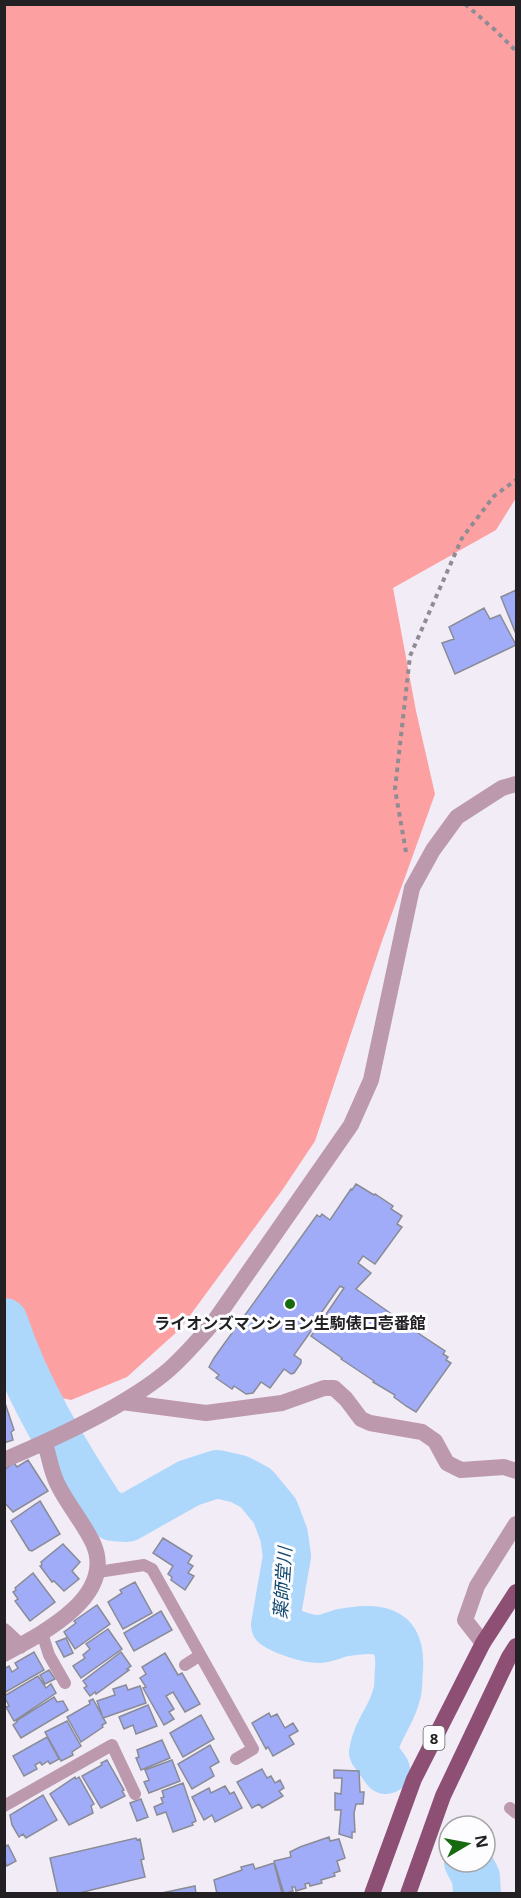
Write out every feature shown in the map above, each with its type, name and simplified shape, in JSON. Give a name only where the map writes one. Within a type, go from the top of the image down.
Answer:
[{"type":"main road","name":"8","points":[[372,1893],[414,1779],[483,1643],[516,1592]]},
{"type":"main road","name":"8","points":[[408,1893],[443,1796],[516,1646]]},
{"type":"street","points":[[4,1460],[45,1443],[122,1402],[165,1373],[213,1323],[351,1125],[371,1080],[412,888],[433,850],[457,817],[502,788],[516,784]]},
{"type":"street","points":[[122,1402],[206,1413],[282,1403],[324,1388],[334,1388],[361,1419],[370,1423],[422,1432],[435,1441],[447,1463],[461,1470],[504,1467],[516,1471]]},
{"type":"street","points":[[4,1654],[52,1628],[85,1598],[98,1572],[94,1544],[57,1482],[45,1443]]},
{"type":"street","points":[[483,1643],[465,1620],[477,1586],[516,1524]]},
{"type":"street","points":[[4,1631],[20,1646]]},
{"type":"lane","points":[[98,1572],[144,1565],[152,1569],[253,1749],[236,1759]]},
{"type":"lane","points":[[42,1633],[50,1655],[65,1683]]},
{"type":"lane","points":[[185,1665],[200,1656]]},
{"type":"lane","points":[[4,1806],[112,1745],[135,1794]]},
{"type":"path","points":[[465,4],[516,51]]},
{"type":"path","points":[[412,888],[395,789],[410,656],[462,538],[494,496],[516,480]]},
{"type":"shaded area","points":[[5,4],[516,5],[516,498],[496,530],[393,588],[416,711],[435,794],[382,941],[315,1141],[283,1189],[180,1329],[127,1377],[71,1400],[17,1388],[5,1372]]},
{"type":"building","points":[[516,590],[516,634],[501,597]]},
{"type":"building","points":[[484,608],[490,619],[500,615],[516,645],[455,674],[442,643],[454,639],[449,627]]},
{"type":"building","name":"ライオンズマンション生駒俵口壱番館","points":[[356,1184],[393,1206],[391,1209],[402,1216],[397,1224],[402,1227],[375,1264],[363,1256],[358,1263],[371,1273],[356,1289],[403,1322],[407,1320],[417,1327],[415,1331],[445,1351],[443,1354],[448,1357],[446,1360],[451,1363],[416,1412],[406,1406],[394,1397],[395,1395],[373,1382],[311,1336],[344,1288],[340,1286],[294,1355],[301,1360],[301,1363],[294,1373],[291,1374],[284,1369],[270,1388],[261,1382],[253,1393],[246,1394],[234,1386],[232,1389],[216,1378],[219,1375],[209,1367],[214,1358],[317,1215],[320,1217],[322,1214],[330,1220]]},
{"type":"building","points":[[5,1403],[14,1430],[11,1432],[13,1440],[4,1443]]},
{"type":"building","points":[[28,1460],[48,1491],[13,1512],[4,1502],[4,1470],[14,1463],[17,1467]]},
{"type":"building","points":[[40,1501],[60,1534],[32,1551],[29,1550],[11,1521]]},
{"type":"building","points":[[163,1538],[192,1556],[188,1563],[193,1566],[188,1573],[194,1576],[185,1590],[171,1580],[172,1577],[168,1574],[173,1566],[153,1553]]},
{"type":"building","points":[[63,1544],[80,1562],[72,1571],[79,1579],[64,1591],[54,1581],[52,1582],[40,1566],[41,1562]]},
{"type":"building","points":[[33,1573],[55,1602],[30,1621],[15,1601],[18,1599],[13,1592]]},
{"type":"building","points":[[135,1582],[152,1613],[123,1629],[108,1602],[122,1593],[120,1590]]},
{"type":"building","points":[[97,1605],[110,1624],[75,1649],[64,1632],[76,1623],[74,1621]]},
{"type":"building","points":[[161,1611],[172,1630],[134,1651],[124,1633]]},
{"type":"building","points":[[108,1629],[122,1649],[81,1678],[73,1666],[85,1658],[83,1655],[90,1649],[86,1644]]},
{"type":"building","points":[[66,1638],[73,1653],[64,1657],[56,1642]]},
{"type":"building","points":[[34,1652],[44,1670],[4,1693],[4,1669],[9,1666],[12,1672],[18,1668],[15,1663]]},
{"type":"building","points":[[121,1652],[131,1666],[127,1669],[129,1670],[90,1696],[84,1688],[87,1686],[83,1681]]},
{"type":"building","points":[[165,1653],[178,1675],[182,1673],[200,1704],[185,1712],[173,1692],[166,1696],[174,1709],[169,1712],[174,1719],[164,1725],[143,1688],[146,1687],[140,1678],[146,1674],[142,1667]]},
{"type":"building","points":[[49,1670],[55,1679],[45,1684],[40,1675]]},
{"type":"building","points":[[38,1676],[46,1688],[51,1684],[56,1693],[14,1721],[6,1707],[9,1706],[4,1696]]},
{"type":"building","points":[[126,1685],[128,1690],[140,1686],[146,1703],[103,1718],[97,1701],[115,1695],[113,1689]]},
{"type":"building","points":[[54,1697],[57,1702],[63,1701],[68,1710],[21,1738],[13,1725],[16,1721]]},
{"type":"building","points":[[93,1699],[106,1723],[81,1742],[67,1717],[90,1704],[89,1701]]},
{"type":"building","points":[[148,1705],[157,1726],[136,1734],[133,1725],[124,1729],[119,1717]]},
{"type":"building","points":[[269,1713],[271,1717],[277,1714],[285,1728],[293,1723],[298,1731],[289,1736],[294,1744],[273,1756],[268,1747],[266,1749],[252,1723]]},
{"type":"building","points":[[201,1715],[214,1739],[183,1757],[170,1733]]},
{"type":"building","points":[[67,1721],[81,1746],[72,1752],[73,1755],[61,1761],[45,1732]]},
{"type":"building","points":[[47,1737],[59,1759],[50,1764],[48,1761],[42,1765],[40,1762],[35,1765],[37,1769],[24,1776],[13,1756]]},
{"type":"building","points":[[162,1740],[170,1758],[141,1770],[136,1758],[139,1757],[137,1750]]},
{"type":"building","points":[[210,1745],[219,1762],[210,1767],[214,1776],[192,1789],[178,1764]]},
{"type":"building","points":[[107,1760],[125,1796],[101,1808],[82,1776]]},
{"type":"building","points":[[172,1760],[180,1781],[149,1793],[144,1782],[149,1780],[145,1770]]},
{"type":"building","points":[[262,1769],[267,1778],[271,1776],[275,1783],[280,1780],[284,1788],[279,1791],[283,1796],[262,1808],[259,1804],[252,1808],[237,1782]]},
{"type":"building","points":[[334,1770],[359,1771],[360,1792],[364,1792],[363,1804],[356,1804],[355,1832],[352,1832],[352,1838],[339,1834],[341,1810],[335,1810],[335,1793],[341,1794],[342,1778],[334,1778]]},
{"type":"building","points":[[75,1777],[76,1779],[79,1777],[94,1804],[91,1806],[93,1813],[69,1825],[50,1794]]},
{"type":"building","points":[[183,1783],[196,1821],[192,1823],[193,1825],[173,1832],[166,1812],[157,1815],[154,1807],[163,1803],[162,1791]]},
{"type":"building","points":[[225,1786],[230,1794],[234,1792],[242,1808],[215,1822],[212,1815],[204,1820],[192,1797],[209,1788],[211,1793]]},
{"type":"building","points":[[43,1795],[57,1820],[26,1838],[23,1834],[19,1837],[12,1825],[10,1815]]},
{"type":"building","points":[[141,1799],[148,1817],[137,1821],[130,1803]]},
{"type":"building","points":[[329,1837],[330,1841],[339,1839],[345,1858],[337,1861],[340,1871],[334,1873],[335,1876],[321,1880],[322,1883],[310,1886],[309,1883],[305,1884],[306,1888],[296,1891],[295,1887],[292,1887],[293,1891],[284,1894],[274,1861],[291,1857],[290,1852]]},
{"type":"building","points":[[136,1838],[140,1839],[145,1877],[75,1894],[58,1894],[50,1858]]},
{"type":"building","points":[[8,1845],[16,1861],[7,1866],[4,1860],[4,1847]]},
{"type":"building","points":[[274,1863],[282,1893],[217,1894],[214,1880],[242,1870],[241,1867],[253,1864],[255,1869]]},
{"type":"building","points":[[195,1886],[196,1894],[157,1894]]},
{"type":"waterway","name":"薬師堂川","points":[[4,1322],[34,1395],[59,1441],[101,1508],[113,1517],[127,1518],[189,1483],[217,1474],[239,1479],[256,1488],[275,1511],[284,1535],[287,1556],[275,1625],[313,1639],[365,1630],[376,1630],[391,1637],[399,1656],[398,1690],[373,1752],[386,1770]]},
{"type":"waterway","name":"薬師堂川","points":[[474,1874],[477,1894]]},
{"type":"place","name":"ライオンズマンション生駒俵口壱番館","points":[[290,1304]]}]
